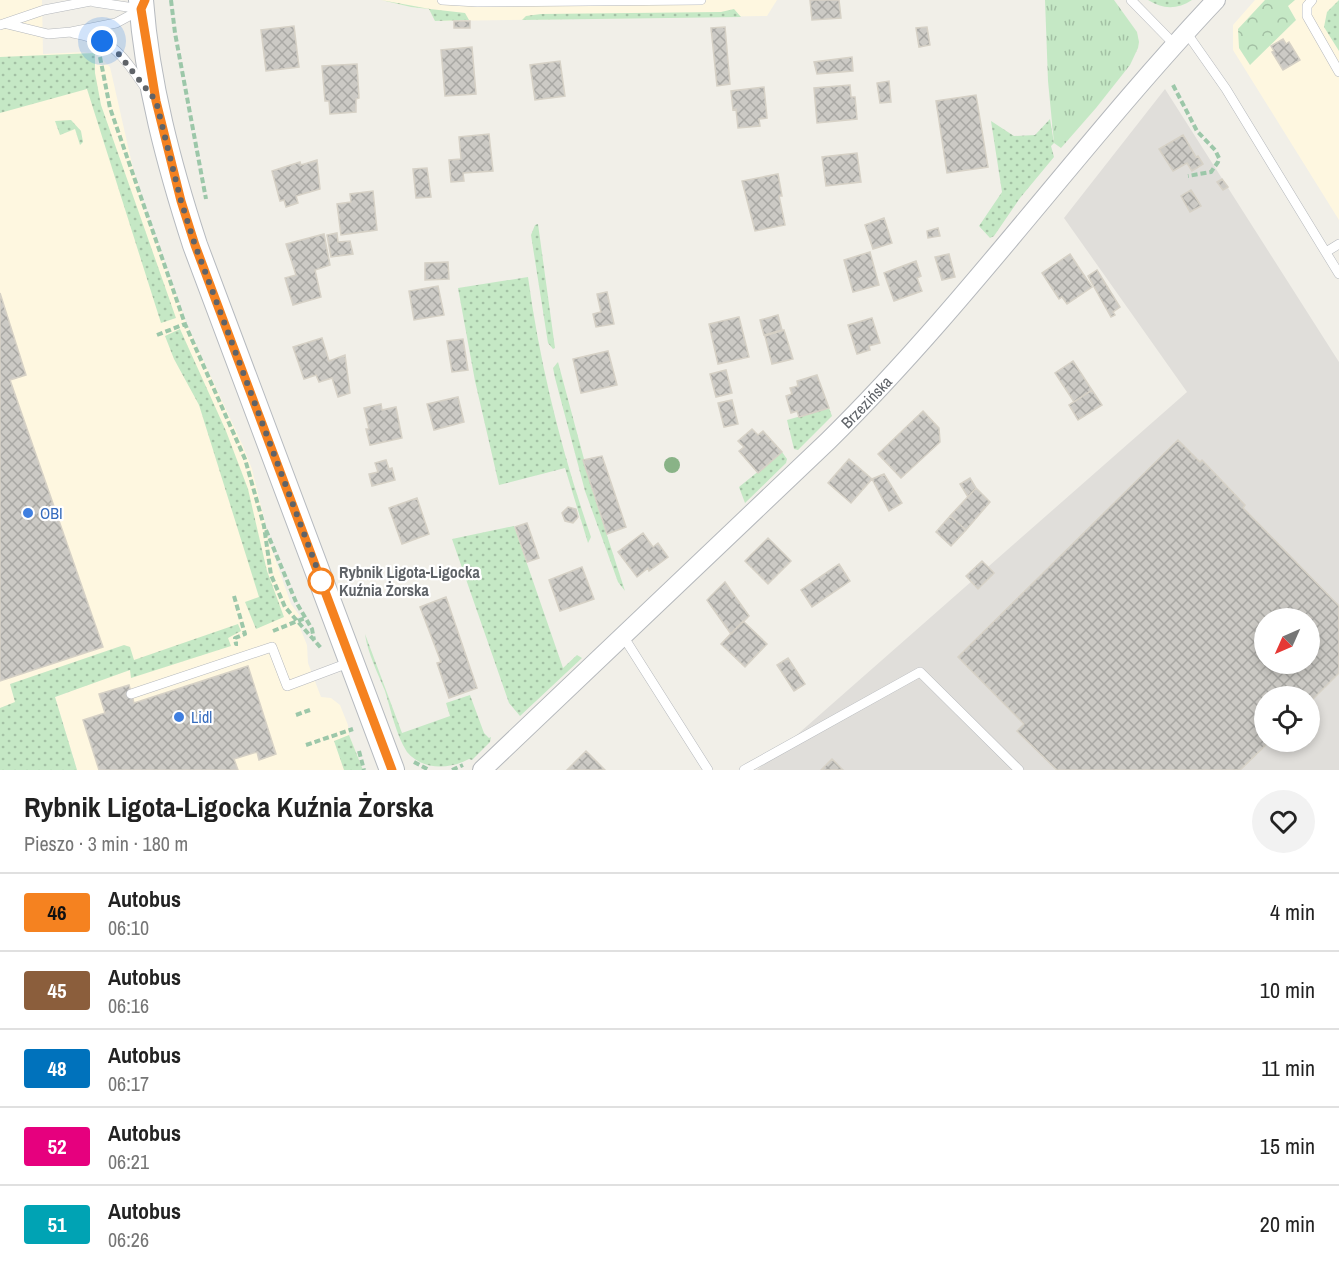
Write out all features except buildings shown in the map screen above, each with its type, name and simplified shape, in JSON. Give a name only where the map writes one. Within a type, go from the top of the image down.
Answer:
[{"type":"main road","points":[[142,3],[156,101],[181,201],[195,245],[351,662],[401,764]]},
{"type":"street","name":"Brzezińska","points":[[474,766],[623,636],[828,441],[882,386],[949,312],[1181,38],[1216,0]]},
{"type":"lane","points":[[442,0],[511,2],[701,0]]},
{"type":"lane","points":[[1131,0],[1181,38],[1226,89],[1339,273]]},
{"type":"lane","points":[[1312,0],[1307,6],[1307,16],[1339,72]]},
{"type":"lane","points":[[4,25],[44,10],[95,1],[142,3]]},
{"type":"lane","points":[[4,25],[48,34],[71,32],[116,23],[142,3]]},
{"type":"lane","points":[[71,32],[109,45],[156,101]]},
{"type":"lane","points":[[1326,252],[1339,244]]},
{"type":"lane","points":[[623,636],[708,770]]},
{"type":"lane","points":[[131,694],[272,647],[287,686],[351,662]]},
{"type":"lane","points":[[744,770],[920,672],[1019,770]]},
{"type":"path","points":[[171,0],[208,210]]},
{"type":"path","points":[[99,52],[110,108],[185,324],[245,459],[264,526],[296,602],[312,629],[314,640],[285,607],[271,575],[264,526]]},
{"type":"path","points":[[1173,85],[1197,131],[1215,150],[1218,158],[1211,172],[1188,176]]},
{"type":"path","points":[[157,335],[185,324]]},
{"type":"path","points":[[234,596],[246,634],[235,638],[236,644],[244,641]]},
{"type":"path","points":[[296,715],[310,710]]},
{"type":"path","points":[[306,745],[352,729]]},
{"type":"path","points":[[401,764],[429,770]]},
{"type":"path","points":[[452,770],[474,766]]},
{"type":"shaded area","points":[[0,0],[42,0],[43,54],[84,52],[99,56],[110,67],[145,210],[187,325],[252,469],[271,547],[291,604],[300,616],[296,618],[307,645],[308,663],[321,697],[331,698],[340,705],[363,770],[77,770],[55,697],[130,669],[10,684],[16,703],[0,708]]},
{"type":"shaded area","points":[[381,0],[777,0],[767,16],[436,21],[429,9]]},
{"type":"shaded area","points":[[1255,0],[1339,0],[1339,220],[1233,50],[1233,25]]},
{"type":"shaded area","points":[[1165,89],[1339,362],[1339,770],[757,770],[1187,392],[1064,218]]},
{"type":"green space","points":[[381,0],[465,13],[469,20],[435,21],[429,9]]},
{"type":"green space","points":[[1045,0],[1114,0],[1137,32],[1139,42],[1130,65],[1061,148],[1054,143],[1048,81]]},
{"type":"green space","points":[[1148,0],[1192,0],[1170,7]]},
{"type":"green space","points":[[1265,0],[1295,0],[1288,6],[1296,20],[1250,65],[1239,48],[1238,29]]},
{"type":"green space","points":[[1339,0],[1339,51],[1324,27],[1327,12]]},
{"type":"green space","points":[[734,9],[741,17],[522,20],[526,16],[541,14],[721,12]]},
{"type":"green space","points":[[95,53],[95,73],[101,105],[176,318],[161,323],[87,89],[0,113],[0,57]]},
{"type":"green space","points":[[1050,119],[1054,143],[1051,146],[1054,157],[1020,198],[994,236],[990,238],[979,226],[1002,192],[991,121],[1014,136],[1035,135]]},
{"type":"green space","points":[[71,120],[81,131],[83,142],[80,145],[75,129],[60,135],[55,121]]},
{"type":"green space","points":[[538,224],[555,348],[553,349],[548,343],[531,235],[535,225]]},
{"type":"green space","points":[[528,277],[546,376],[561,441],[591,537],[588,543],[565,468],[499,485],[475,381],[458,288]]},
{"type":"green space","points":[[180,329],[226,431],[248,489],[267,571],[284,617],[256,629],[245,602],[259,597],[199,405],[174,359],[165,336]]},
{"type":"green space","points":[[558,362],[592,489],[625,591],[618,582],[585,491],[555,378],[553,368]]},
{"type":"green space","points":[[829,408],[832,416],[798,450],[794,449],[787,420]]},
{"type":"green space","points":[[782,452],[787,459],[786,463],[745,503],[739,487]]},
{"type":"green space","points":[[514,526],[563,668],[577,655],[582,658],[520,716],[509,703],[452,539]]},
{"type":"green space","points":[[238,624],[241,631],[228,638],[231,646],[131,678],[130,670],[55,697],[77,770],[0,770],[0,708],[15,702],[10,684],[124,645],[130,647],[134,660]]},
{"type":"green space","points":[[365,634],[402,733],[450,716],[446,703],[470,695],[484,733],[489,738],[491,737],[490,742],[472,760],[453,765],[436,766],[420,762],[407,752],[370,655]]},
{"type":"green space","points":[[349,735],[363,770],[344,770],[334,741]]},
{"type":"bus line","name":"46","points":[[145,0],[141,9],[156,101],[166,146],[195,245],[392,770]]},
{"type":"place","name":"OBI","points":[[28,513]]},
{"type":"place","name":"Rybnik Ligota-Ligocka Kuźnia Żorska","points":[[321,581]]},
{"type":"place","name":"Lidl","points":[[179,717]]},
{"type":"route","points":[[102,41],[117,52],[156,101],[166,146],[195,245],[323,584],[321,581]]}]
